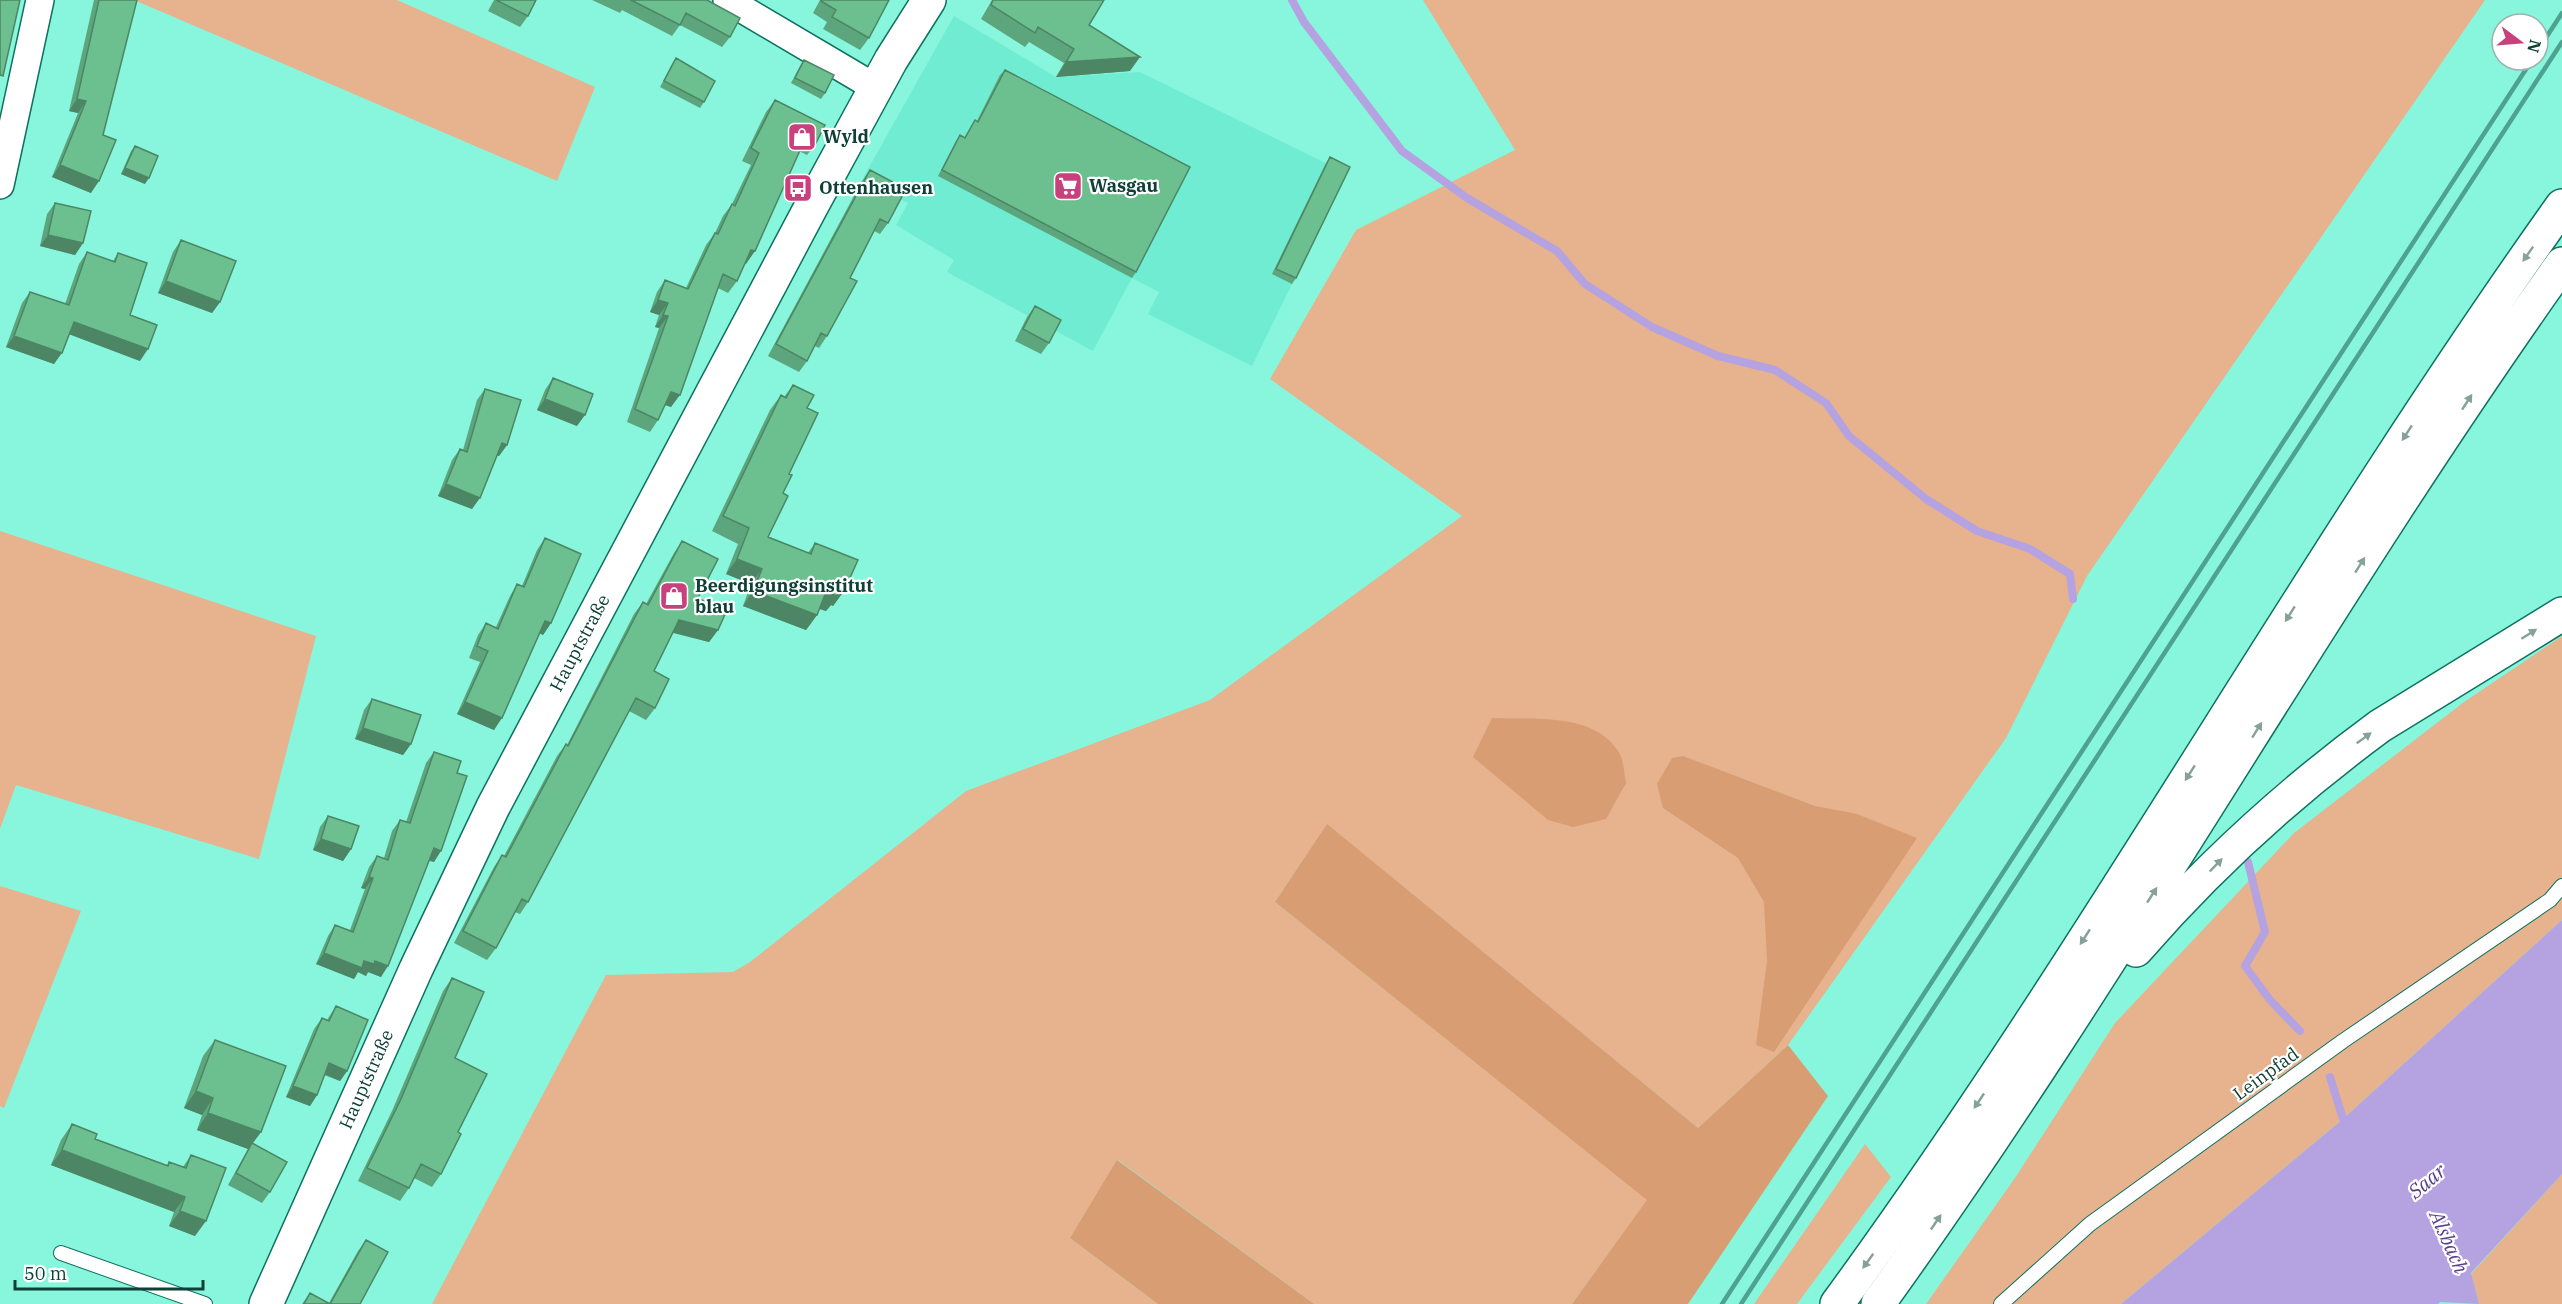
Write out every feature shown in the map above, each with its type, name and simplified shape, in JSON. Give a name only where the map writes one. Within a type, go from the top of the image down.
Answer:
[{"type":"main road","name":"Hauptstraße","points":[[266,1304],[416,969],[493,807],[876,88],[929,0]]},
{"type":"main road","points":[[1837,1304],[1904,1213],[2000,1071],[2342,531],[2482,318],[2562,206]]},
{"type":"main road","points":[[1878,1304],[2053,1051],[2364,558],[2512,334],[2562,264]]},
{"type":"main road","points":[[2053,1051],[2157,925],[2232,848],[2293,794],[2380,726],[2562,614]]},
{"type":"street","points":[[0,185],[40,0]]},
{"type":"street","points":[[727,0],[876,88]]},
{"type":"lane","name":"Leinpfad","points":[[2001,1304],[2090,1224],[2343,1041],[2550,900],[2562,886]]},
{"type":"lane","points":[[61,1253],[205,1304]]},
{"type":"shaded area","points":[[134,0],[397,0],[595,87],[557,181]]},
{"type":"shaded area","points":[[1423,0],[2485,0],[2087,576],[2006,738],[1788,1045],[1698,1128],[1327,825],[1275,902],[1648,1200],[1572,1304],[1314,1304],[1118,1160],[1070,1238],[1158,1304],[432,1304],[606,975],[733,972],[750,962],[966,791],[1210,700],[1462,516],[1270,379],[1356,230],[1515,150]]},
{"type":"shaded area","points":[[954,16],[1056,77],[1140,72],[1346,173],[1252,366],[1148,314],[1159,292],[1132,278],[1093,351],[947,272],[954,260],[896,225],[908,203],[863,178]]},
{"type":"shaded area","points":[[0,531],[316,636],[259,859],[16,785],[0,829]]},
{"type":"shaded area","points":[[2562,636],[2562,920],[2343,1119],[2121,1304],[1926,1304],[2015,1178],[2115,1023],[2294,833],[2464,702]]},
{"type":"shaded area","points":[[1492,718],[1561,721],[1578,724],[1607,738],[1620,754],[1626,783],[1606,819],[1573,827],[1548,820],[1473,757]]},
{"type":"shaded area","points":[[1683,756],[1815,806],[1857,814],[1917,838],[1774,1052],[1756,1045],[1767,961],[1764,902],[1738,858],[1663,808],[1657,784],[1672,758]]},
{"type":"shaded area","points":[[1327,824],[1698,1128],[1788,1045],[1828,1096],[1688,1304],[1572,1304],[1647,1200],[1275,902]]},
{"type":"shaded area","points":[[0,886],[81,911],[4,1108],[0,1106]]},
{"type":"shaded area","points":[[1865,1144],[1891,1177],[1797,1304],[1754,1304]]},
{"type":"shaded area","points":[[1117,1160],[1314,1304],[1158,1304],[1070,1238]]},
{"type":"shaded area","points":[[2562,1174],[2562,1304],[2479,1304],[2471,1274]]},
{"type":"water","points":[[2562,920],[2562,1174],[2471,1273],[2479,1304],[2440,1302],[2438,1304],[2121,1304],[2343,1119]]},
{"type":"building","points":[[0,0],[20,0],[3,76],[0,75]]},
{"type":"building","points":[[99,0],[137,0],[103,135],[116,140],[99,181],[60,165],[86,101],[77,99]]},
{"type":"building","points":[[496,0],[536,0],[528,16]]},
{"type":"building","points":[[631,0],[707,0],[740,18],[730,37],[686,13],[680,25]]},
{"type":"building","points":[[822,0],[889,0],[869,38],[832,17],[836,10]]},
{"type":"building","points":[[993,0],[1104,0],[1089,25],[1140,57],[1066,62],[1074,49],[1038,27],[1035,33],[991,5]]},
{"type":"building","points":[[676,58],[715,81],[704,102],[664,81]]},
{"type":"building","points":[[804,60],[834,75],[825,93],[795,78]]},
{"type":"building","name":"Wasgau","points":[[1005,70],[1190,167],[1136,272],[942,170],[960,135],[965,138],[975,120],[978,122]]},
{"type":"building","points":[[775,100],[825,125],[816,143],[806,137],[755,251],[751,250],[737,281],[723,274],[680,395],[671,392],[658,420],[635,409],[668,316],[663,315],[668,303],[658,300],[665,280],[688,289],[715,233],[718,234],[732,204],[735,206],[759,153],[751,148]]},
{"type":"building","points":[[135,146],[158,156],[149,178],[125,168]]},
{"type":"building","points":[[1330,157],[1350,167],[1296,278],[1276,269]]},
{"type":"building","points":[[870,170],[906,189],[888,223],[880,219],[850,278],[857,281],[827,336],[821,333],[807,361],[776,344]]},
{"type":"building","points":[[55,203],[91,211],[83,243],[48,235]]},
{"type":"building","points":[[181,240],[236,261],[220,302],[166,281]]},
{"type":"building","points":[[87,252],[115,262],[118,253],[147,263],[130,315],[157,325],[148,349],[74,322],[62,353],[14,336],[30,292],[69,305]]},
{"type":"building","points":[[1035,306],[1061,320],[1049,343],[1023,329]]},
{"type":"building","points":[[553,378],[593,394],[585,415],[545,399]]},
{"type":"building","points":[[793,385],[814,395],[807,408],[818,413],[789,474],[792,475],[783,493],[788,496],[768,537],[811,554],[815,543],[858,560],[844,591],[839,589],[837,596],[826,592],[817,615],[753,591],[762,569],[737,559],[749,528],[723,516],[781,395],[786,398]]},
{"type":"building","points":[[485,389],[521,400],[507,445],[502,443],[480,498],[446,484],[460,449],[467,452]]},
{"type":"building","points":[[545,538],[581,554],[551,623],[545,621],[502,718],[465,702],[488,651],[477,646],[486,623],[498,629],[517,584],[524,587]]},
{"type":"building","points":[[682,541],[718,559],[698,598],[726,612],[718,630],[679,620],[654,671],[669,679],[655,708],[636,698],[528,902],[522,899],[496,948],[463,931],[502,855],[506,857],[566,744],[568,746],[643,602],[648,605]]},
{"type":"building","points":[[372,699],[421,715],[411,744],[363,728]]},
{"type":"building","points":[[434,752],[461,761],[457,773],[467,776],[441,851],[434,848],[388,966],[375,961],[374,964],[364,961],[362,968],[324,953],[335,925],[353,932],[373,878],[369,877],[377,856],[388,860],[400,820],[410,823]]},
{"type":"building","points":[[328,816],[359,826],[351,849],[321,839]]},
{"type":"building","points":[[452,978],[484,992],[455,1058],[487,1074],[458,1132],[461,1134],[441,1174],[421,1164],[409,1188],[367,1168],[401,1099]]},
{"type":"building","points":[[336,1006],[368,1020],[347,1071],[329,1063],[317,1095],[293,1086],[322,1018],[329,1021]]},
{"type":"building","points":[[215,1040],[286,1066],[261,1132],[208,1113],[213,1098],[196,1091]]},
{"type":"building","points":[[72,1124],[97,1134],[95,1139],[168,1166],[169,1162],[186,1168],[191,1155],[226,1168],[206,1221],[180,1211],[185,1197],[62,1150]]},
{"type":"building","points":[[252,1143],[287,1162],[270,1192],[236,1173]]},
{"type":"building","points":[[366,1240],[388,1252],[360,1304],[330,1304]]},
{"type":"building","points":[[310,1293],[330,1304],[304,1304]]},
{"type":"waterway","points":[[1292,0],[1304,22],[1402,151],[1467,198],[1557,251],[1585,284],[1652,327],[1718,356],[1775,370],[1826,403],[1849,436],[1926,499],[1977,531],[2030,549],[2070,574],[2073,599]]},
{"type":"waterway","points":[[2248,862],[2265,932],[2245,966],[2270,1000],[2300,1031]]},
{"type":"waterway","points":[[2330,1077],[2343,1119],[2349,1125]]},
{"type":"railway","points":[[2550,32],[2562,13]]},
{"type":"railway","points":[[1741,1304],[2562,42]]},
{"type":"railway","points":[[1722,1304],[2524,72]]},
{"type":"place","name":"Wyld","points":[[802,137]]},
{"type":"place","name":"Wasgau","points":[[1068,186]]},
{"type":"place","name":"Ottenhausen","points":[[798,188]]},
{"type":"place","name":"Beerdigungsinstitut blau","points":[[674,596]]},
{"type":"water label","name":"Saar","points":[[2427,1181]]},
{"type":"water label","name":"Alsbach","points":[[2449,1242]]}]
